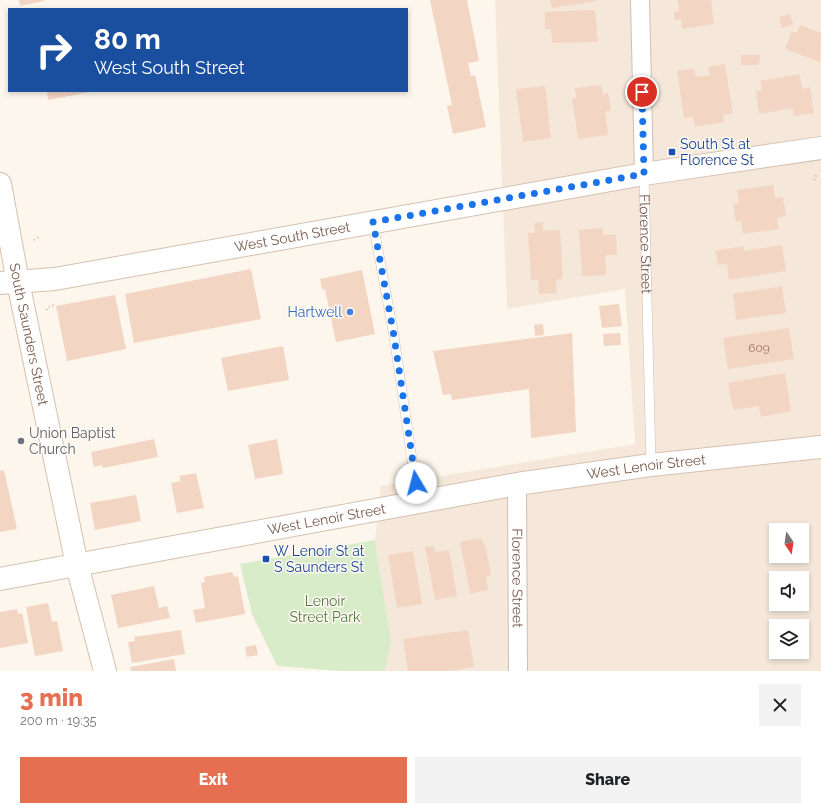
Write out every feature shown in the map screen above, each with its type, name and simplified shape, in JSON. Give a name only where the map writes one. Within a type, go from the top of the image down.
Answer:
[{"type":"street","name":"Florence Street","points":[[640,0],[644,174]]},
{"type":"street","name":"West South Street","points":[[9,283],[55,280],[644,174],[821,148]]},
{"type":"street","name":"South Saunders Street","points":[[0,184],[9,283],[77,565],[105,671]]},
{"type":"street","name":"West Lenoir Street","points":[[0,579],[517,484],[651,464],[821,447]]},
{"type":"street","name":"Florence Street","points":[[517,484],[518,671]]},
{"type":"lane","name":"Florence Street","points":[[644,174],[651,464]]},
{"type":"lane","points":[[373,222],[394,336],[415,480],[420,502]]},
{"type":"path","points":[[814,180],[816,175]]},
{"type":"path","points":[[34,240],[39,237]]},
{"type":"path","points":[[47,308],[54,305]]},
{"type":"shaded area","points":[[495,0],[821,0],[821,671],[385,671],[391,641],[375,540],[381,486],[635,444],[625,289],[507,309]]},
{"type":"green space","name":"Lenoir Street Park","points":[[375,540],[391,641],[385,671],[340,671],[277,666],[252,614],[240,564]]},
{"type":"building","points":[[19,0],[44,0],[44,1],[20,6]]},
{"type":"building","points":[[430,0],[467,0],[479,61],[468,63],[471,76],[475,75],[486,127],[453,134],[447,106],[452,105]]},
{"type":"building","points":[[550,0],[597,0],[597,1],[552,8]]},
{"type":"building","points":[[678,0],[711,0],[714,24],[682,29],[681,19],[675,20],[674,12],[679,11]]},
{"type":"building","points":[[595,10],[598,42],[552,43],[551,29],[545,29],[545,12]]},
{"type":"building","points":[[790,14],[793,25],[781,28],[779,17]]},
{"type":"building","points":[[800,25],[821,33],[820,62],[785,49],[792,31],[797,33]]},
{"type":"building","points":[[741,55],[760,55],[759,65],[741,65]]},
{"type":"building","points":[[725,64],[733,114],[723,115],[724,122],[695,127],[693,117],[684,118],[677,71],[694,69],[696,77],[710,75],[708,67]]},
{"type":"building","points":[[800,74],[802,89],[810,87],[814,113],[794,116],[793,108],[759,114],[756,91],[762,90],[760,81]]},
{"type":"building","points":[[601,85],[603,94],[608,93],[611,111],[605,111],[608,135],[578,139],[572,98],[576,98],[575,88]]},
{"type":"building","points":[[545,86],[551,138],[523,142],[516,89]]},
{"type":"building","points":[[47,92],[90,92],[48,100]]},
{"type":"building","points":[[773,185],[775,198],[783,197],[786,216],[777,218],[779,229],[743,234],[741,221],[736,222],[733,204],[739,203],[737,190]]},
{"type":"building","points":[[543,222],[543,231],[560,230],[563,279],[556,280],[557,293],[539,294],[538,280],[531,280],[528,233],[535,233],[534,223]]},
{"type":"building","points":[[603,228],[603,235],[616,235],[617,255],[605,255],[606,275],[582,276],[579,230]]},
{"type":"building","points":[[782,245],[786,271],[729,280],[727,264],[718,265],[715,251],[744,246],[744,251]]},
{"type":"building","points":[[251,269],[261,319],[134,343],[125,294]]},
{"type":"building","name":"Hartwell","points":[[362,270],[375,334],[336,342],[325,289],[322,290],[320,279]]},
{"type":"building","points":[[782,286],[786,313],[736,320],[733,294]]},
{"type":"building","points":[[115,295],[126,349],[67,361],[56,306]]},
{"type":"building","points":[[619,304],[622,326],[602,328],[599,306]]},
{"type":"building","points":[[543,324],[544,335],[535,336],[534,325]]},
{"type":"building","points":[[789,328],[794,359],[728,369],[723,338]]},
{"type":"building","points":[[572,333],[576,432],[531,438],[529,389],[452,400],[451,394],[443,395],[433,351]]},
{"type":"building","points":[[620,333],[621,345],[604,346],[603,334]]},
{"type":"building","points":[[283,346],[289,380],[228,391],[221,358]]},
{"type":"building","points":[[785,373],[791,411],[761,417],[759,406],[733,410],[728,383]]},
{"type":"building","points":[[154,439],[158,457],[103,468],[102,465],[94,467],[91,452]]},
{"type":"building","points":[[277,439],[283,474],[255,479],[248,445]]},
{"type":"building","points":[[4,470],[17,529],[0,532],[0,471]]},
{"type":"building","points":[[196,473],[204,508],[177,513],[171,483],[181,481],[179,476]]},
{"type":"building","points":[[136,495],[141,521],[95,530],[90,503]]},
{"type":"building","points":[[482,538],[483,545],[485,544],[491,575],[486,577],[488,590],[470,594],[460,542]]},
{"type":"building","points":[[434,546],[435,552],[449,550],[457,596],[435,600],[425,547]]},
{"type":"building","points":[[413,551],[422,604],[397,608],[388,555]]},
{"type":"building","points":[[232,572],[234,577],[238,576],[245,614],[196,623],[193,610],[205,608],[201,583],[205,582],[204,577]]},
{"type":"building","points":[[154,586],[159,608],[167,606],[170,618],[118,628],[111,595]]},
{"type":"building","points":[[48,603],[52,622],[57,621],[63,651],[35,656],[26,607]]},
{"type":"building","points":[[17,609],[18,614],[22,613],[28,643],[0,648],[0,612]]},
{"type":"building","points":[[181,630],[185,654],[132,663],[128,642],[135,641],[134,637]]},
{"type":"building","points":[[468,630],[474,667],[448,671],[408,671],[403,639]]},
{"type":"building","points":[[256,645],[258,655],[247,657],[245,647]]},
{"type":"building","points":[[174,659],[176,671],[131,671],[130,667]]},
{"type":"place","name":"South St at Florence St","points":[[672,152]]},
{"type":"place","name":"Hartwell","points":[[350,312]]},
{"type":"place","name":"Union Baptist Church","points":[[21,441]]},
{"type":"place","name":"W Lenoir St at S Saunders St","points":[[266,559]]},
{"type":"route","points":[[416,483],[394,336],[373,222],[644,174],[642,92]]}]
